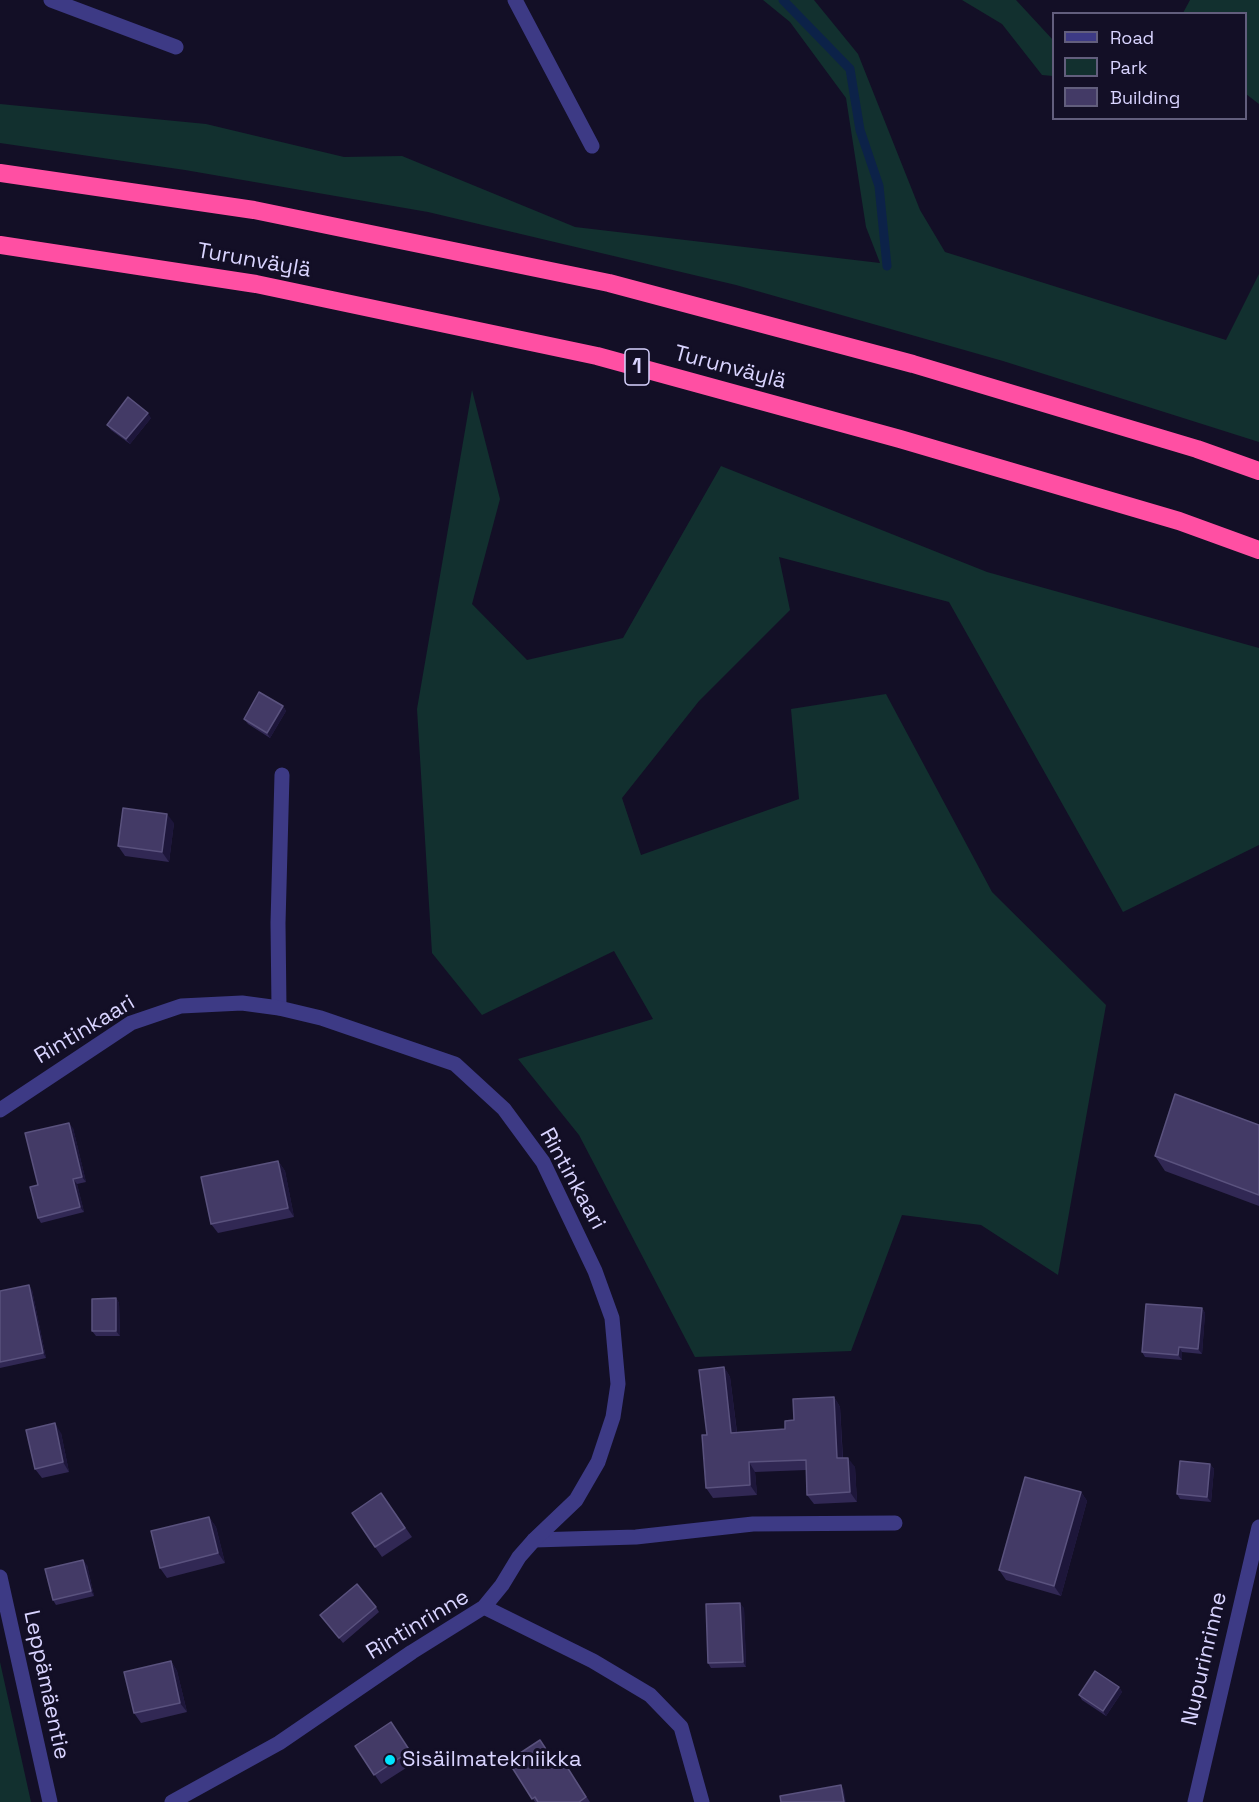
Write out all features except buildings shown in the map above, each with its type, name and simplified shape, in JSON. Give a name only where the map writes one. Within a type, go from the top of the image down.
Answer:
[{"type":"highway","points":[[0,173],[254,210],[609,284],[913,364],[1197,449],[1259,471]]},
{"type":"highway","name":"Turunväylä","points":[[0,245],[256,284],[597,356],[911,442],[1179,521],[1259,550]]},
{"type":"street","points":[[51,0],[176,47]]},
{"type":"street","points":[[515,0],[592,146]]},
{"type":"street","points":[[279,1008],[278,923],[282,775]]},
{"type":"street","name":"Rintinkaari","points":[[0,1110],[131,1023],[181,1006],[242,1003],[279,1008],[321,1018],[455,1064],[504,1109],[543,1162],[595,1271],[612,1318],[618,1384],[613,1417],[598,1462],[576,1500],[519,1557],[502,1585],[484,1607]]},
{"type":"street","points":[[534,1540],[636,1537],[753,1524],[895,1523]]},
{"type":"street","name":"Nupurinrinne","points":[[1195,1802],[1259,1527]]},
{"type":"street","name":"Leppämäentie","points":[[0,1577],[50,1802]]},
{"type":"street","name":"Rintinrinne","points":[[172,1802],[279,1743],[412,1652],[484,1607],[593,1661],[650,1695],[681,1727],[702,1802]]},
{"type":"green space","points":[[763,0],[814,0],[858,54],[920,210],[945,252],[1226,340],[1259,274],[1259,442],[1003,361],[736,285],[428,212],[185,170],[0,143],[0,104],[206,124],[344,157],[402,156],[575,227],[880,263],[866,227],[846,98],[790,22]]},
{"type":"green space","points":[[962,0],[1016,0],[1052,39],[1052,76],[1042,75],[1002,24]]},
{"type":"green space","points":[[1190,0],[1259,0],[1259,104],[1247,95],[1247,12],[1184,12]]},
{"type":"green space","points":[[472,390],[500,499],[472,604],[527,660],[623,638],[721,466],[987,572],[1259,648],[1259,845],[1123,912],[949,602],[779,557],[790,610],[699,701],[622,798],[641,855],[799,799],[791,709],[886,694],[992,892],[1106,1005],[1058,1275],[981,1225],[902,1215],[851,1351],[695,1357],[579,1135],[518,1059],[653,1019],[614,951],[482,1015],[432,953],[417,709]]},
{"type":"green space","points":[[0,1662],[31,1802],[0,1802]]},
{"type":"waterway","points":[[783,0],[850,69],[860,130],[879,186],[887,266]]},
{"type":"place","name":"Sisäilmatekniikka","points":[[390,1760]]}]
